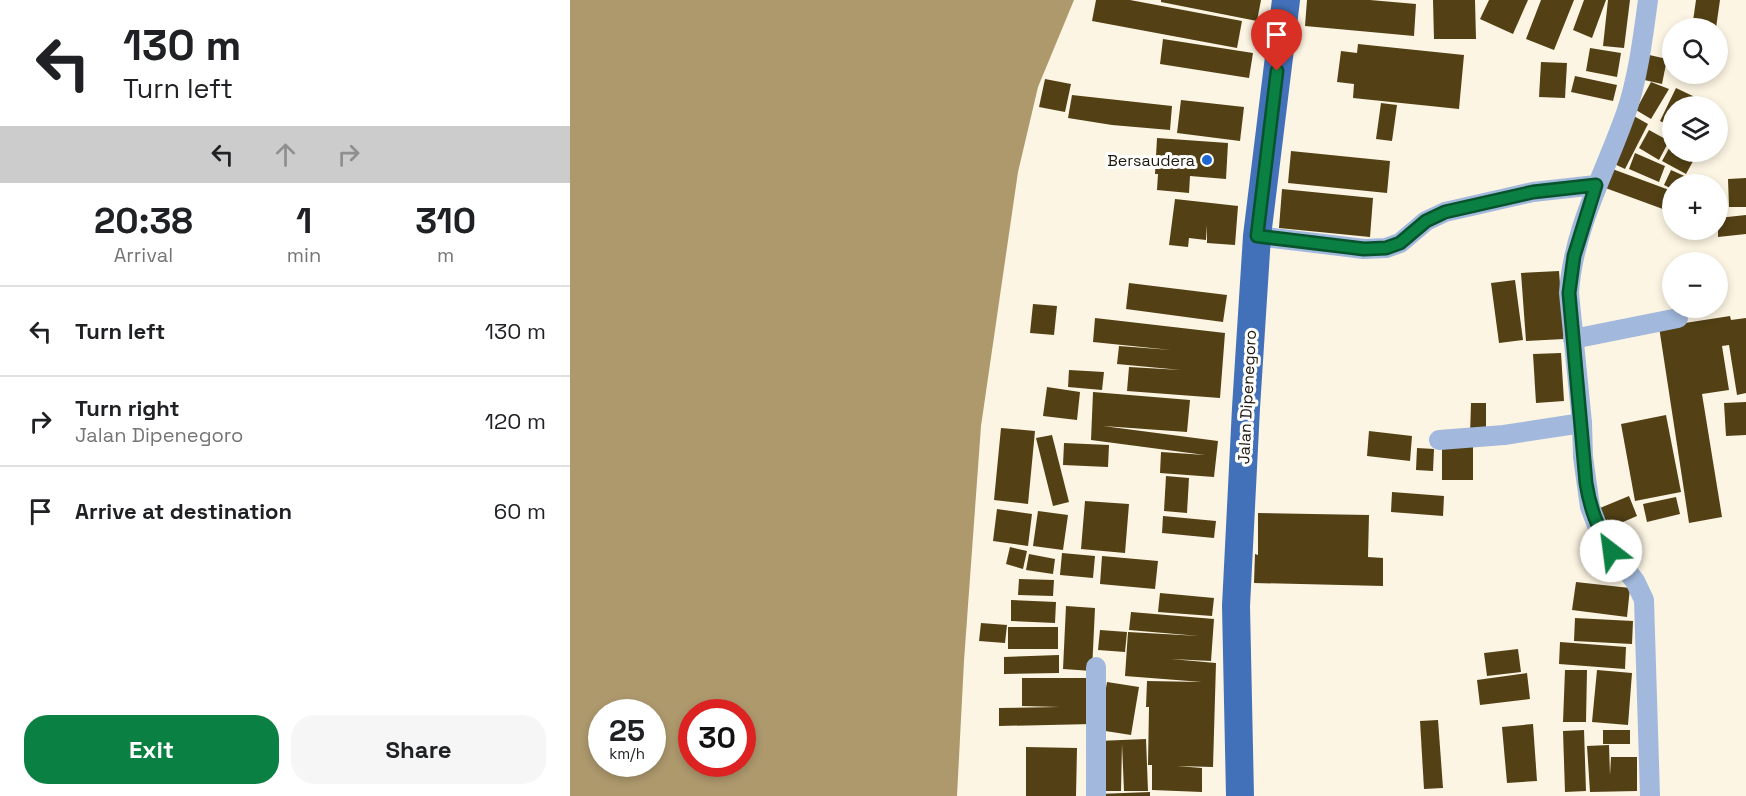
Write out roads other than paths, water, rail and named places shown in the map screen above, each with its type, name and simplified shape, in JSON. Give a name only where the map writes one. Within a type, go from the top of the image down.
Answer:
[{"type":"highway","name":"Jalan Dipenegoro","points":[[1240,796],[1236,606],[1257,236],[1286,0]]},
{"type":"street","points":[[1648,0],[1643,40],[1626,112],[1596,185],[1570,273],[1569,293],[1582,423],[1583,457],[1590,507],[1598,528],[1611,551],[1635,581],[1644,600],[1650,796]]},
{"type":"street","points":[[1257,236],[1364,249],[1386,248],[1400,243],[1426,221],[1445,212],[1533,192],[1596,185]]},
{"type":"street","points":[[1573,339],[1678,318]]},
{"type":"street","points":[[1439,440],[1504,435],[1582,423]]},
{"type":"street","points":[[1096,667],[1096,796]]},
{"type":"place","name":"Bersaudera","points":[[1207,160]]}]
